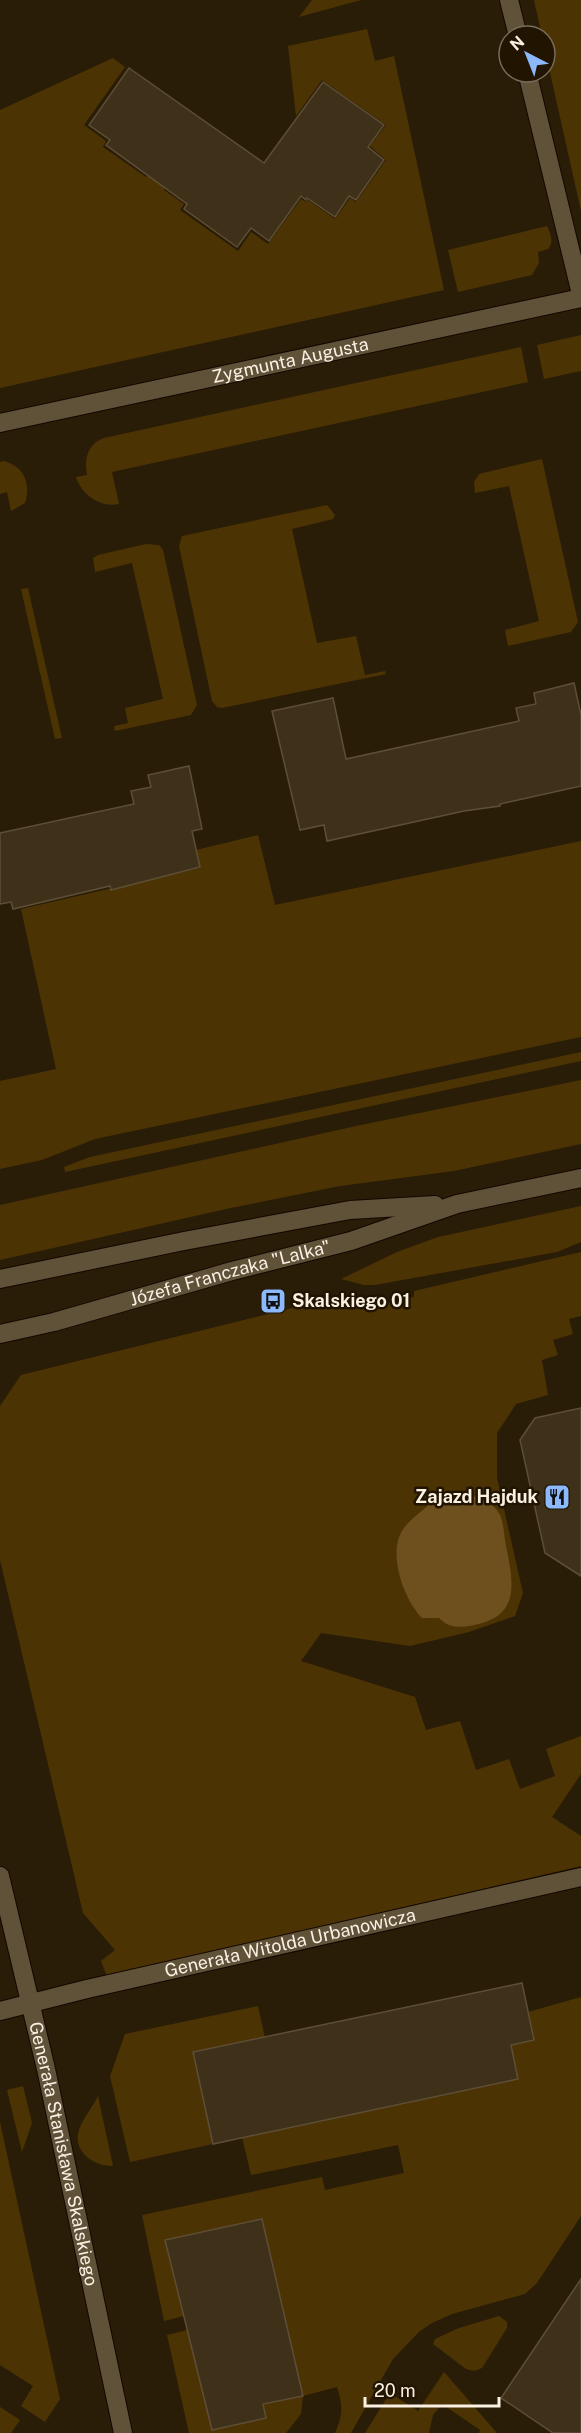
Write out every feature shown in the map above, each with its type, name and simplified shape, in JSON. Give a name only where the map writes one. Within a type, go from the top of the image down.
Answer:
[{"type":"street","points":[[509,0],[515,24]]},
{"type":"street","points":[[530,84],[581,294]]},
{"type":"street","name":"Zygmunta Augusta","points":[[0,423],[581,298]]},
{"type":"street","name":"Józefa Franczaka \"Lalka\"","points":[[0,1334],[54,1322],[232,1271],[351,1241],[458,1204],[581,1178]]},
{"type":"street","name":"Józefa Franczaka \"Lalka\"","points":[[0,1280],[184,1241],[350,1210],[458,1204]]},
{"type":"street","name":"Generała Stanisława Skalskiego","points":[[0,1876],[32,2003],[123,2433]]},
{"type":"street","name":"Generała Witolda Urbanowicza","points":[[0,2011],[581,1877]]},
{"type":"shaded area","points":[[312,0],[361,0],[299,17]]},
{"type":"shaded area","points":[[534,0],[581,0],[581,211],[553,84],[557,84],[557,24],[539,24]]},
{"type":"shaded area","points":[[367,29],[375,61],[394,56],[444,290],[0,388],[0,110],[113,58],[125,67],[84,125],[106,141],[103,147],[146,177],[151,171],[168,183],[164,190],[184,204],[180,210],[238,251],[251,232],[268,244],[301,199],[306,202],[308,200],[335,219],[350,198],[356,202],[386,160],[370,146],[386,125],[322,80],[296,116],[288,46]]},
{"type":"shaded area","points":[[547,226],[551,235],[551,243],[548,249],[538,252],[539,263],[532,275],[458,292],[448,250]]},
{"type":"shaded area","points":[[581,335],[581,371],[544,379],[537,345]]},
{"type":"shaded area","points":[[521,347],[528,382],[112,472],[119,504],[105,504],[93,499],[87,495],[76,477],[87,475],[86,464],[90,448],[104,438]]},
{"type":"shaded area","points":[[542,459],[578,622],[571,632],[508,646],[505,630],[539,621],[509,486],[475,493],[474,482],[479,474]]},
{"type":"shaded area","points":[[4,461],[17,467],[27,483],[25,503],[11,511],[7,492],[0,494],[0,462]]},
{"type":"shaded area","points":[[327,505],[335,515],[333,519],[292,529],[317,643],[356,636],[365,675],[385,671],[386,674],[222,708],[217,707],[212,701],[179,546],[182,536]]},
{"type":"shaded area","points":[[146,544],[159,545],[163,550],[197,705],[191,715],[115,731],[114,726],[128,723],[125,708],[163,699],[132,563],[95,572],[93,558]]},
{"type":"shaded area","points":[[28,588],[62,738],[55,739],[21,589]]},
{"type":"shaded area","points":[[258,835],[275,905],[581,841],[581,1037],[95,1139],[42,1160],[0,1169],[0,1081],[56,1069],[21,909],[200,868],[196,850]]},
{"type":"shaded area","points":[[581,1052],[581,1061],[65,1172],[64,1167],[90,1157]]},
{"type":"shaded area","points":[[581,1080],[581,1144],[454,1171],[340,1186],[0,1260],[0,1205],[356,1126]]},
{"type":"shaded area","points":[[581,1206],[581,1242],[557,1252],[375,1285],[364,1285],[341,1279],[397,1252],[438,1237]]},
{"type":"shaded area","points":[[581,1252],[581,1316],[569,1319],[573,1334],[553,1340],[558,1355],[542,1360],[548,1395],[516,1404],[497,1433],[497,1478],[523,1593],[515,1616],[469,1632],[410,1646],[321,1633],[301,1661],[415,1697],[426,1730],[460,1721],[476,1770],[509,1759],[520,1789],[555,1776],[546,1749],[581,1736],[581,1774],[552,1817],[581,1836],[581,1866],[107,1976],[101,1961],[115,1950],[83,1913],[0,1560],[0,1406],[21,1375],[329,1299],[383,1303],[414,1297],[414,1291]]},
{"type":"shaded area","points":[[465,1493],[489,1503],[500,1515],[509,1561],[511,1588],[510,1599],[497,1616],[485,1622],[457,1627],[439,1618],[422,1618],[415,1610],[400,1575],[397,1549],[404,1528],[434,1499]]},
{"type":"shaded area","points":[[581,1997],[581,2216],[537,2283],[525,2294],[452,2314],[420,2331],[393,2359],[351,2433],[335,2433],[340,2421],[341,2410],[337,2387],[303,2396],[301,2414],[286,2433],[189,2433],[167,2335],[187,2330],[212,2430],[266,2418],[263,2404],[303,2395],[262,2219],[165,2240],[184,2316],[164,2321],[142,2215],[322,2177],[325,2190],[404,2173],[398,2145],[251,2175],[242,2137],[518,2079],[511,2045],[528,2012]]},
{"type":"shaded area","points":[[258,2006],[265,2038],[193,2053],[213,2144],[130,2162],[110,2076],[125,2034]]},
{"type":"shaded area","points":[[23,2086],[32,2123],[22,2152],[7,2090]]},
{"type":"shaded area","points":[[98,2096],[113,2166],[92,2161],[79,2145],[79,2130]]},
{"type":"shaded area","points":[[0,2122],[60,2399],[45,2422],[21,2406],[33,2386],[0,2365]]},
{"type":"shaded area","points":[[499,2316],[507,2322],[507,2328],[482,2368],[474,2371],[466,2369],[433,2344],[435,2339],[459,2328]]},
{"type":"shaded area","points":[[444,2372],[497,2433],[479,2433],[480,2430],[442,2404],[433,2415],[429,2433],[365,2433],[390,2393],[418,2411]]},
{"type":"shaded area","points":[[0,2407],[20,2420],[11,2433],[0,2433]]},
{"type":"building","points":[[129,68],[264,163],[323,82],[384,125],[368,147],[384,160],[356,200],[349,196],[335,217],[301,196],[269,241],[251,228],[237,247],[184,209],[187,204],[106,145],[110,140],[89,125]]},
{"type":"building","points":[[574,683],[581,715],[581,786],[500,804],[500,806],[464,811],[327,841],[324,825],[300,830],[272,711],[333,698],[346,759],[519,721],[516,708],[536,704],[534,693]]},
{"type":"building","points":[[189,766],[202,829],[192,831],[200,867],[111,890],[110,886],[13,909],[11,902],[0,904],[0,833],[134,804],[131,791],[151,787],[148,775]]},
{"type":"building","name":"Zajazd Hajduk","points":[[581,1408],[581,1576],[545,1553],[520,1440],[535,1418]]},
{"type":"building","points":[[522,1983],[534,2040],[511,2045],[518,2079],[213,2144],[193,2052]]},
{"type":"building","points":[[262,2219],[303,2396],[263,2404],[266,2418],[212,2430],[165,2240]]},
{"type":"building","points":[[581,2279],[581,2433],[553,2433],[501,2398]]},
{"type":"place","name":"Skalskiego 01","points":[[273,1301]]},
{"type":"place","name":"Zajazd Hajduk","points":[[557,1497]]}]
